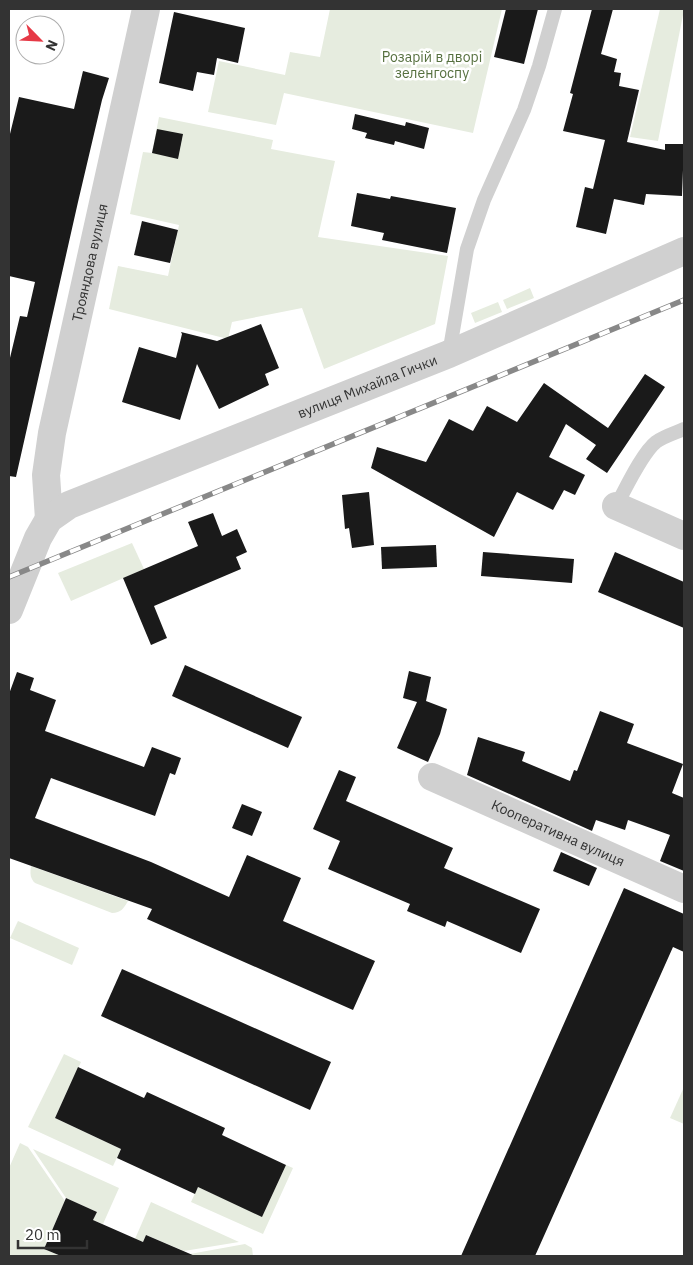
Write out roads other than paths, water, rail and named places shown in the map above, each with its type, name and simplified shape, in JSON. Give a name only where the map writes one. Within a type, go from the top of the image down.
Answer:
[{"type":"street","name":"Трояндова вулиця","points":[[49,519],[46,474],[52,432],[146,9]]},
{"type":"street","name":"вулиця Михайла Гички","points":[[49,519],[69,504],[449,354],[684,251]]},
{"type":"street","points":[[616,506],[684,536]]},
{"type":"street","points":[[9,610],[29,556],[49,519]]},
{"type":"street","name":"Кооперативна вулиця","points":[[432,777],[684,889]]},
{"type":"lane","points":[[449,354],[467,249],[472,232],[484,200],[524,110],[555,9]]},
{"type":"lane","points":[[616,506],[646,453],[654,443],[665,436],[684,429]]},
{"type":"railway","points":[[9,577],[684,300]]},
{"type":"park label","name":"Розарій в дворі зеленгоспу","points":[[432,66]]}]
